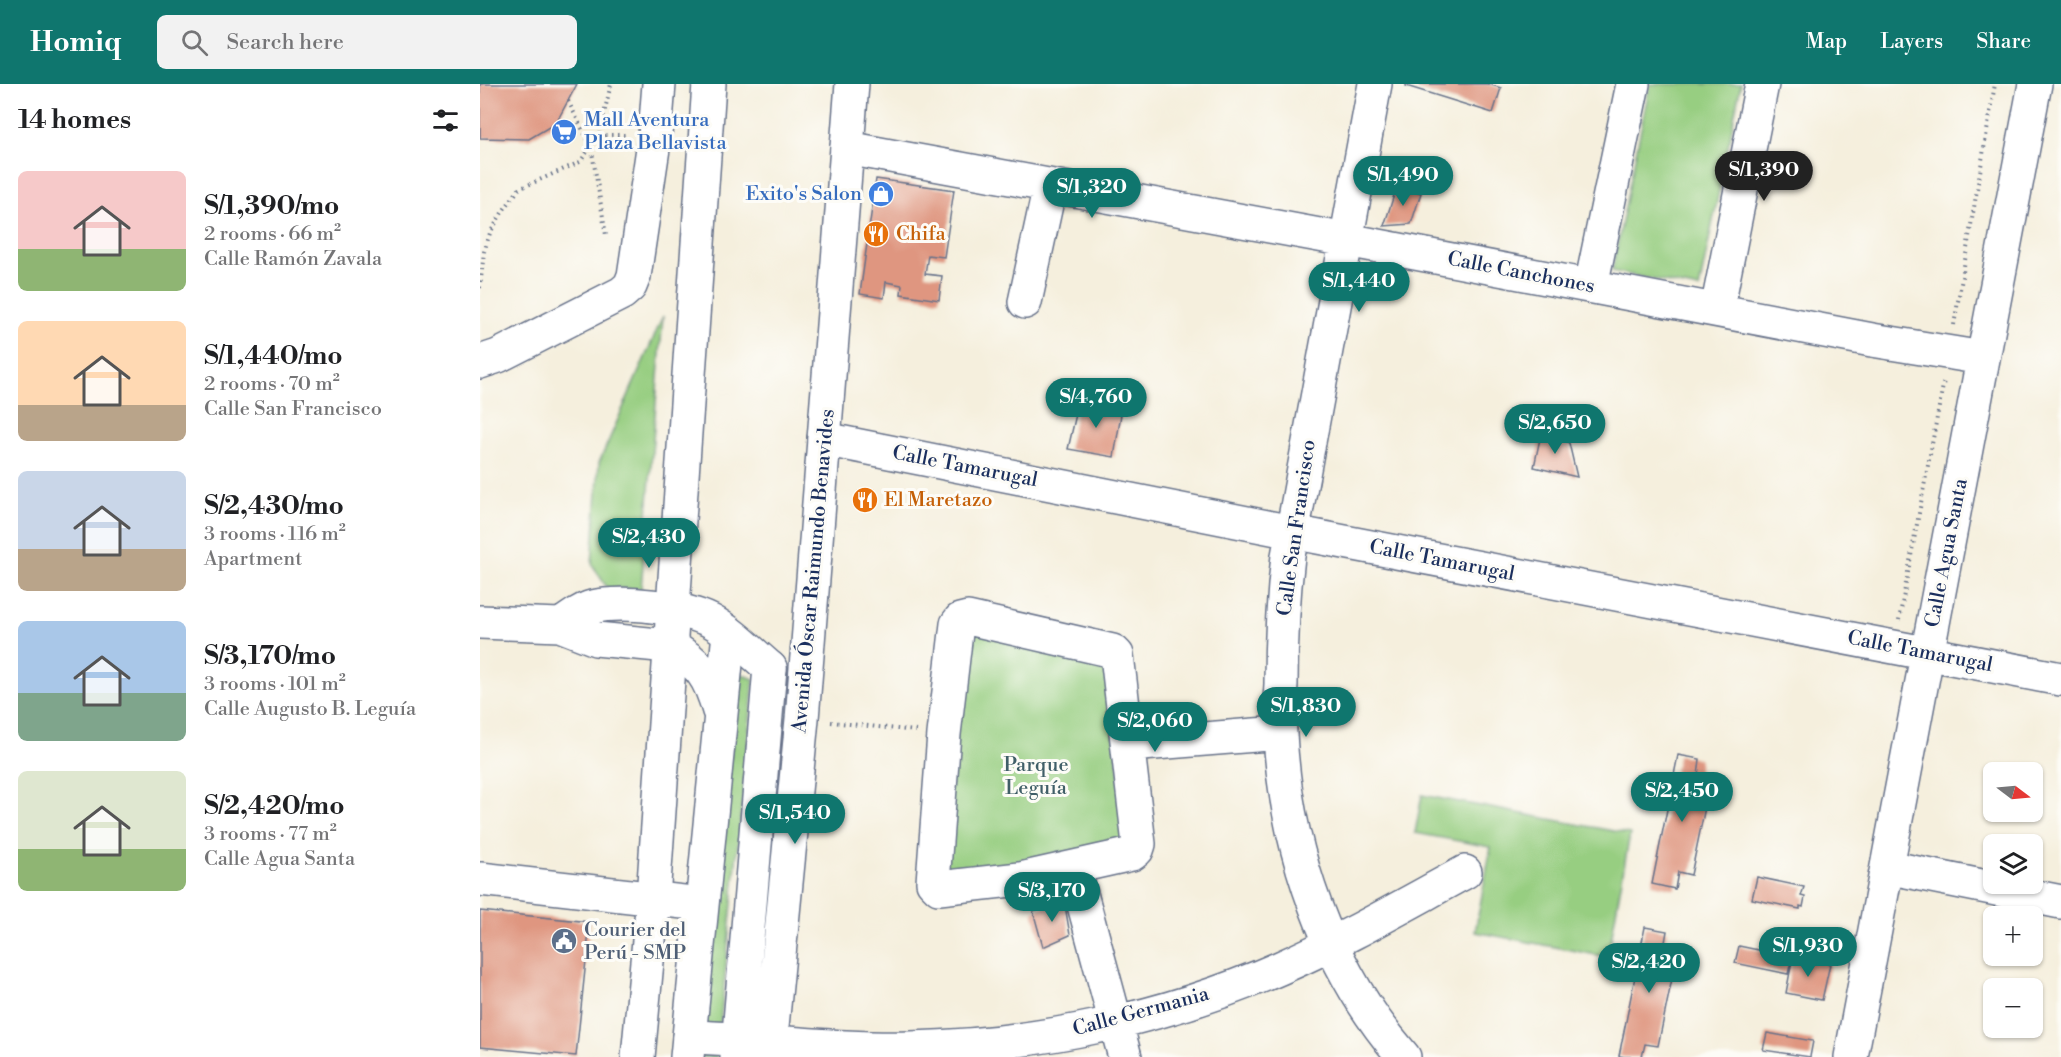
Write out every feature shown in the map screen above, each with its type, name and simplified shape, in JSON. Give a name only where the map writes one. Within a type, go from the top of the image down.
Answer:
[{"type":"street","points":[[480,362],[498,356],[621,293],[630,286],[634,276],[655,135],[659,84]]},
{"type":"street","points":[[638,1057],[652,898],[709,84]]},
{"type":"street","name":"Avenida Óscar Raimundo Benavides","points":[[770,1049],[802,719],[852,84]]},
{"type":"street","name":"Calle San Francisco","points":[[1375,84],[1292,532],[1284,592],[1280,733],[1293,828],[1314,902],[1332,944],[1358,993],[1386,1036],[1404,1057]]},
{"type":"street","points":[[1592,286],[1633,84]]},
{"type":"street","points":[[1717,310],[1762,84]]},
{"type":"street","name":"Calle Agua Santa","points":[[1851,1057],[2035,84]]},
{"type":"street","name":"Calle Canchones","points":[[847,148],[1872,340],[1983,358]]},
{"type":"street","points":[[1025,302],[1050,186]]},
{"type":"street","name":"Calle Tamarugal","points":[[824,439],[1292,532],[2061,679]]},
{"type":"street","points":[[560,625],[591,607],[632,605],[672,608],[712,621],[729,633],[688,1047]]},
{"type":"street","points":[[968,618],[1113,651],[1117,655],[1129,745],[1139,844],[1132,854],[1020,879],[939,888],[933,882],[944,734],[957,624],[960,620],[968,618]]},
{"type":"street","points":[[480,622],[560,625],[596,639],[669,646],[688,656],[700,668],[712,687],[719,711],[719,734]]},
{"type":"street","name":"Avenida Óscar Raimundo Benavides","points":[[729,633],[770,668],[738,1048]]},
{"type":"street","points":[[1129,745],[1280,733]]},
{"type":"street","points":[[652,898],[680,872],[697,847],[709,819]]},
{"type":"street","points":[[757,821],[786,889]]},
{"type":"street","points":[[1887,867],[2061,902]]},
{"type":"street","points":[[1074,868],[1125,1057]]},
{"type":"street","name":"Calle Germania","points":[[688,1047],[770,1049],[933,1047],[1048,1036],[1116,1022],[1172,1007],[1279,968],[1332,944],[1465,872]]},
{"type":"street","points":[[480,879],[701,904]]},
{"type":"path","points":[[480,288],[484,252],[490,233],[519,189],[580,162],[598,135],[611,84]]},
{"type":"path","points":[[568,101],[591,146],[606,235]]},
{"type":"path","points":[[802,719],[944,734]]},
{"type":"green space","points":[[1650,84],[1741,84],[1699,289],[1612,271]]},
{"type":"green space","points":[[663,316],[641,589],[607,588],[592,564],[599,463]]},
{"type":"green space","name":"Parque Leguía","points":[[973,632],[1104,658],[1128,844],[952,880],[943,869],[964,640]]},
{"type":"green space","points":[[739,673],[754,679],[717,1057],[700,1057]]},
{"type":"green space","points":[[1422,795],[1630,834],[1608,957],[1475,932],[1491,847],[1415,833]]},
{"type":"building","points":[[480,84],[577,84],[556,123],[529,139],[480,138]]},
{"type":"building","points":[[1406,84],[1488,84],[1501,88],[1493,113],[1406,86]]},
{"type":"building","points":[[876,179],[954,190],[944,257],[928,255],[925,274],[942,276],[939,300],[901,294],[902,285],[886,282],[884,298],[860,294]]},
{"type":"building","points":[[1397,186],[1421,193],[1411,224],[1384,226]]},
{"type":"building","points":[[1079,401],[1122,408],[1114,457],[1068,449]]},
{"type":"building","points":[[1542,429],[1569,443],[1577,477],[1534,467]]},
{"type":"building","points":[[1678,755],[1700,759],[1698,776],[1711,778],[1691,875],[1678,872],[1675,889],[1652,884]]},
{"type":"building","points":[[1757,877],[1804,887],[1801,896],[1805,897],[1803,907],[1800,906],[1800,909],[1752,899]]},
{"type":"building","points":[[1064,900],[1070,935],[1043,947],[1033,911]]},
{"type":"building","points":[[480,911],[590,922],[576,1056],[480,1047]]},
{"type":"building","points":[[1645,927],[1667,931],[1664,948],[1678,950],[1658,1046],[1645,1044],[1642,1057],[1619,1056]]},
{"type":"building","points":[[1808,934],[1842,942],[1838,957],[1805,950]]},
{"type":"building","points":[[1739,946],[1792,957],[1788,974],[1735,963]]},
{"type":"building","points":[[1793,956],[1830,964],[1822,1000],[1786,993]]},
{"type":"building","points":[[1767,1033],[1813,1041],[1810,1057],[1763,1050]]},
{"type":"place","name":"Mall Aventura Plaza Bellavista","points":[[564,132]]},
{"type":"place","name":"Exito's Salon","points":[[881,194]]},
{"type":"place","name":"Chifa","points":[[876,234]]},
{"type":"place","name":"El Maretazo","points":[[865,500]]},
{"type":"place","name":"Courier del Perú - SMP","points":[[564,941]]}]
